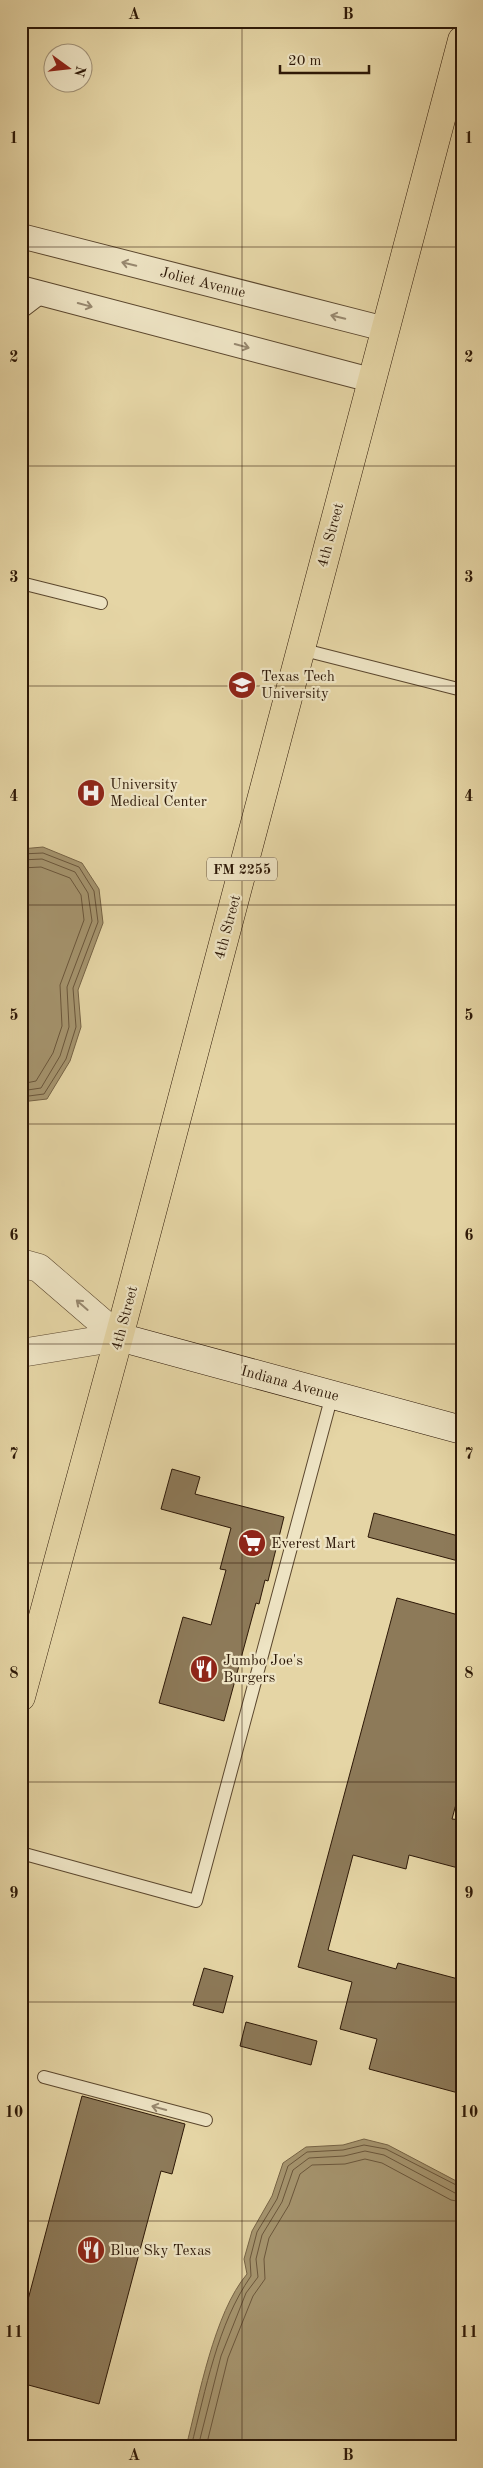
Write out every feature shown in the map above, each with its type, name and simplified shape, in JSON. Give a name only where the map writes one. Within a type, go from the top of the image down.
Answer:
[{"type":"main road","name":"4th Street","points":[[21,1697],[119,1337],[462,40]]},
{"type":"main road","name":"Indiana Avenue","points":[[21,1263],[39,1268],[119,1337]]},
{"type":"main road","name":"Indiana Avenue","points":[[21,1352],[119,1337],[462,1430]]},
{"type":"street","name":"Joliet Avenue","points":[[21,236],[385,329]]},
{"type":"street","points":[[21,288],[371,380]]},
{"type":"lane","points":[[21,313],[46,294]]},
{"type":"lane","points":[[21,583],[101,603]]},
{"type":"lane","points":[[300,649],[462,690]]},
{"type":"lane","points":[[21,1853],[196,1901],[332,1395]]},
{"type":"lane","points":[[44,2077],[206,2120]]},
{"type":"water","points":[[43,847],[82,863],[99,889],[103,923],[78,990],[81,1027],[70,1061],[47,1099],[21,1102],[21,849]]},
{"type":"water","points":[[364,2139],[388,2145],[462,2184],[462,2447],[186,2447],[209,2356],[225,2310],[247,2274],[244,2259],[252,2231],[272,2196],[283,2163],[306,2147],[343,2145]]},
{"type":"building","points":[[172,1469],[200,1477],[195,1494],[284,1517],[268,1581],[265,1580],[259,1604],[256,1603],[224,1721],[159,1703],[183,1617],[211,1625],[226,1570],[220,1569],[231,1528],[161,1509]]},
{"type":"building","points":[[374,1513],[462,1537],[462,1562],[368,1537]]},
{"type":"building","points":[[397,1598],[462,1616],[462,1782],[452,1819],[462,1820],[462,1869],[409,1855],[406,1869],[353,1855],[328,1950],[396,1969],[398,1963],[462,1980],[462,2094],[369,2069],[377,2039],[340,2029],[352,1982],[298,1967]]},
{"type":"building","points":[[204,1968],[233,1976],[223,2013],[193,2005]]},
{"type":"building","points":[[246,2022],[317,2041],[311,2065],[240,2046]]},
{"type":"building","name":"Blue Sky Texas","points":[[82,2096],[185,2124],[172,2174],[161,2171],[99,2404],[21,2383],[21,2326]]},
{"type":"place","name":"Texas Tech University","points":[[242,685]]},
{"type":"place","name":"University Medical Center","points":[[91,793]]},
{"type":"place","name":"Everest Mart","points":[[252,1543]]},
{"type":"place","name":"Jumbo Joe's Burgers","points":[[204,1669]]},
{"type":"place","name":"Blue Sky Texas","points":[[91,2250]]}]
